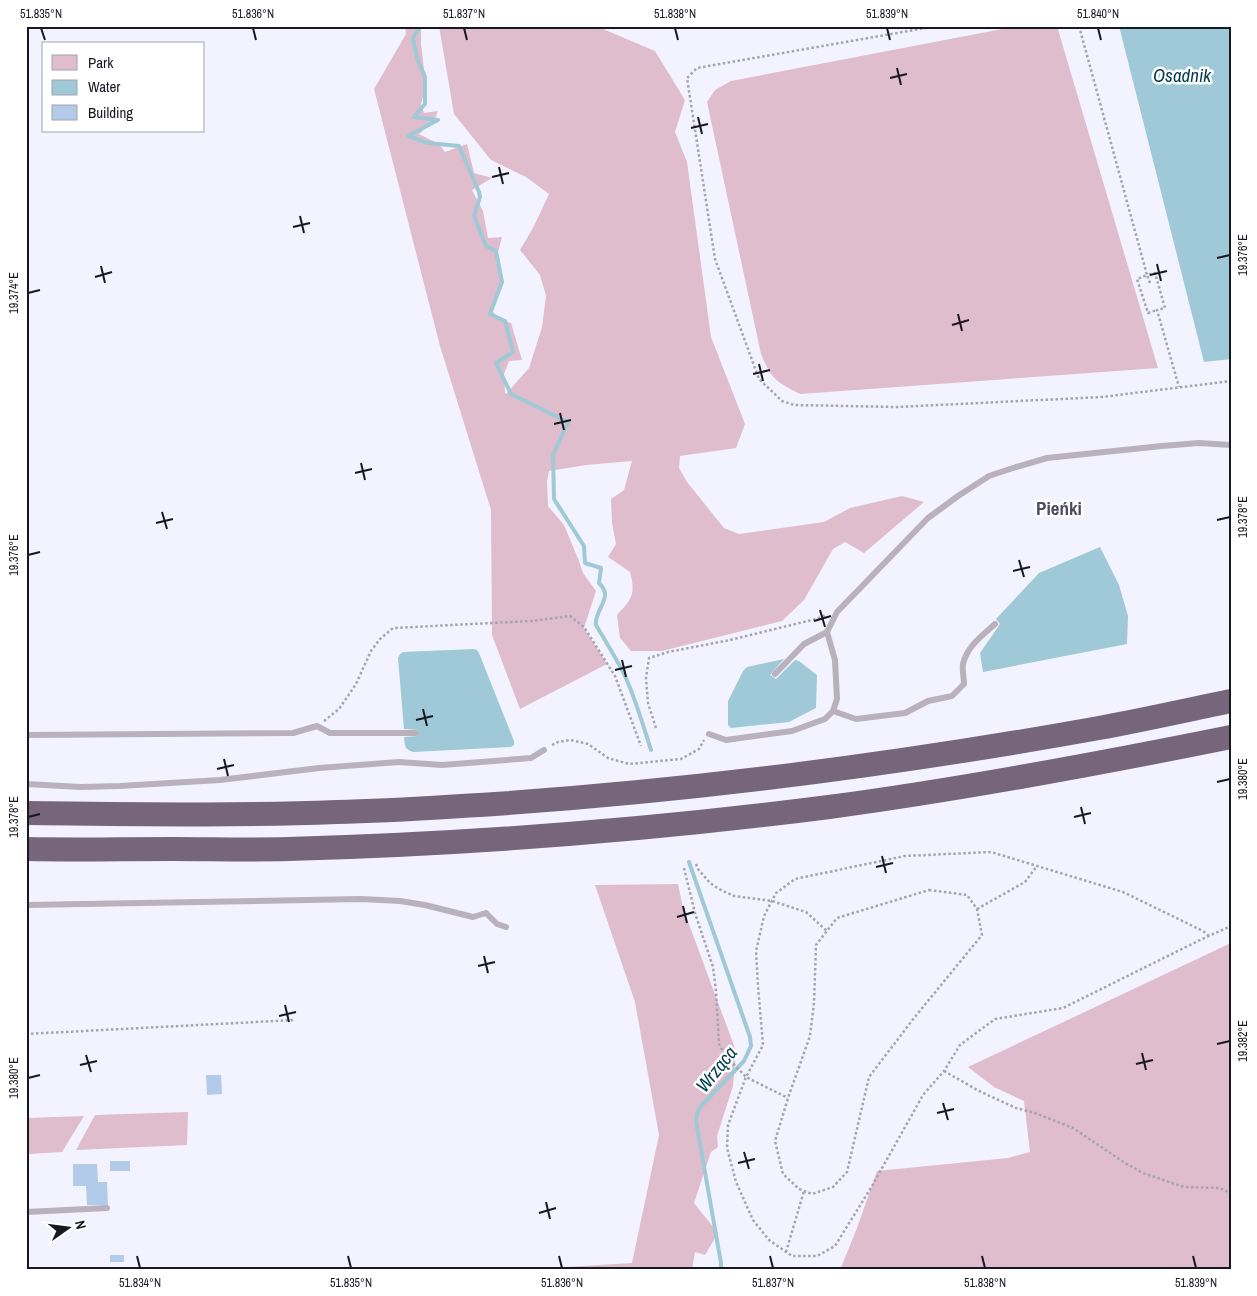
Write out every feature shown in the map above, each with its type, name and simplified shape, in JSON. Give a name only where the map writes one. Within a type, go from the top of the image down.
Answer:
[{"type":"highway","points":[[26,813],[178,815],[338,812],[460,806],[622,794],[822,772],[945,754],[1102,728],[1231,701]]},
{"type":"highway","points":[[26,848],[66,850],[287,849],[454,841],[641,828],[830,806],[952,789],[1108,762],[1231,737]]},
{"type":"lane","points":[[775,674],[804,644],[827,632],[840,609],[928,518],[989,476],[1016,466],[1047,458],[1199,443],[1231,445]]},
{"type":"lane","points":[[833,711],[856,720],[906,713],[928,701],[952,696],[964,684],[963,666],[966,654],[996,624]]},
{"type":"lane","points":[[709,734],[726,740],[792,731],[825,719],[833,711],[837,699],[835,660],[827,632]]},
{"type":"lane","points":[[26,735],[293,733],[316,726],[330,733],[416,733]]},
{"type":"lane","points":[[26,784],[82,787],[202,781],[319,768],[399,762],[442,765],[531,758],[544,750]]},
{"type":"lane","points":[[26,905],[400,901],[473,916],[486,913],[496,924],[506,927]]},
{"type":"lane","points":[[26,1212],[107,1208]]},
{"type":"path","points":[[936,26],[697,68],[687,78],[715,259],[759,379],[782,401],[794,405],[897,407],[1102,398],[1231,381]]},
{"type":"path","points":[[1079,26],[1150,283]]},
{"type":"path","points":[[1155,273],[1165,308],[1148,314],[1137,279],[1148,275],[1155,273]]},
{"type":"path","points":[[1157,310],[1179,388]]},
{"type":"path","points":[[656,728],[648,703],[646,678],[650,658],[668,652],[730,640],[816,619],[840,609]]},
{"type":"path","points":[[316,726],[339,709],[356,684],[371,651],[380,639],[393,628],[570,616],[584,628],[615,676],[641,746]]},
{"type":"path","points":[[544,750],[558,742],[571,740],[588,744],[608,758],[629,764],[681,759],[699,749],[709,734]]},
{"type":"path","points":[[1209,936],[1203,931],[1123,892],[991,852],[905,856],[795,879],[776,893],[764,916],[756,950],[764,1045],[746,1077],[728,1125],[727,1148],[736,1182],[753,1220],[769,1240],[792,1256],[817,1256],[835,1246],[872,1186],[923,1095],[944,1071],[960,1045],[995,1019],[1063,1008],[1231,926]]},
{"type":"path","points":[[696,864],[698,870],[710,884],[719,889],[734,896],[772,901],[806,912],[827,931]]},
{"type":"path","points":[[977,909],[1024,882],[1037,866]]},
{"type":"path","points":[[684,868],[695,913],[713,967],[719,1044],[726,1056],[746,1077],[788,1098]]},
{"type":"path","points":[[928,890],[967,895],[977,909],[982,935],[868,1077],[848,1172],[833,1187],[812,1194],[799,1189],[783,1174],[775,1141],[810,1036],[814,1003],[816,945],[837,918],[928,890]]},
{"type":"path","points":[[26,1034],[294,1020]]},
{"type":"path","points":[[944,1071],[979,1091],[1016,1108],[1035,1113],[1073,1128],[1143,1173],[1184,1187],[1219,1188],[1231,1195]]},
{"type":"path","points":[[786,1252],[804,1191]]},
{"type":"green space","points":[[405,26],[421,26],[426,86],[421,104],[424,113],[438,111],[434,121],[419,134],[439,144],[445,152],[467,144],[474,173],[492,178],[472,190],[483,211],[488,238],[502,237],[496,260],[502,288],[491,309],[498,319],[511,323],[522,360],[509,361],[504,374],[506,394],[529,368],[542,327],[546,296],[540,275],[520,250],[549,194],[526,177],[491,160],[454,114],[439,26],[596,26],[655,51],[685,100],[675,132],[687,162],[711,337],[745,424],[736,448],[680,456],[679,468],[687,482],[724,528],[739,534],[824,522],[850,508],[902,496],[924,502],[864,553],[845,542],[833,549],[804,600],[782,621],[662,651],[631,651],[620,638],[617,615],[631,596],[633,586],[630,572],[608,557],[616,544],[612,523],[611,499],[624,490],[632,461],[586,465],[549,471],[547,481],[548,506],[564,525],[583,573],[596,591],[584,628],[607,664],[520,709],[492,635],[491,510],[440,346],[374,89],[406,34]]},
{"type":"green space","points":[[1018,26],[1057,26],[1158,368],[800,394],[775,379],[761,354],[707,102],[715,90],[731,81]]},
{"type":"green space","points":[[678,884],[683,908],[736,1051],[733,1086],[717,1136],[718,1147],[711,1152],[694,1203],[718,1233],[705,1255],[695,1252],[692,1270],[517,1270],[632,1263],[659,1135],[635,1002],[595,885]]},
{"type":"green space","points":[[1231,943],[1231,1270],[840,1270],[877,1171],[1008,1158],[1030,1152],[1024,1101],[994,1087],[968,1067]]},
{"type":"green space","points":[[188,1112],[187,1145],[76,1150],[95,1115]]},
{"type":"green space","points":[[84,1116],[62,1152],[29,1154],[26,1118]]},
{"type":"water","name":"Osadnik","points":[[1119,26],[1231,26],[1231,359],[1204,362]]},
{"type":"water","points":[[1100,547],[1119,585],[1128,616],[1127,644],[983,672],[980,653],[1000,624],[996,619],[1039,573]]},
{"type":"water","points":[[474,649],[479,653],[514,745],[511,747],[413,752],[408,750],[404,737],[418,736],[418,730],[404,729],[398,658],[400,654],[403,652]]},
{"type":"water","points":[[784,659],[770,675],[776,679],[795,660],[799,661],[817,675],[816,708],[789,722],[731,728],[728,725],[728,701],[743,671],[747,667]]},
{"type":"building","points":[[206,1075],[221,1075],[222,1094],[207,1095]]},
{"type":"building","points":[[110,1161],[130,1161],[130,1171],[110,1171]]},
{"type":"building","points":[[73,1164],[97,1164],[98,1182],[107,1182],[108,1205],[87,1205],[86,1186],[73,1186]]},
{"type":"building","points":[[110,1255],[124,1255],[124,1262],[110,1262]]},
{"type":"waterway","name":"Wrząca","points":[[420,26],[413,38],[417,58],[425,77],[425,104],[414,117],[438,120],[408,136],[428,143],[459,146],[479,192],[480,197],[474,216],[486,246],[496,251],[502,282],[490,314],[505,321],[513,352],[496,363],[511,394],[568,422],[553,455],[554,499],[584,546],[585,563],[601,568],[599,583],[603,588],[605,598],[597,616],[596,625],[625,676],[651,750]]},
{"type":"waterway","name":"Wrząca","points":[[689,862],[750,1037],[751,1046],[744,1061],[701,1106],[697,1113],[696,1121],[721,1270]]},
{"type":"district","name":"Pieńki","points":[[1059,508]]}]
